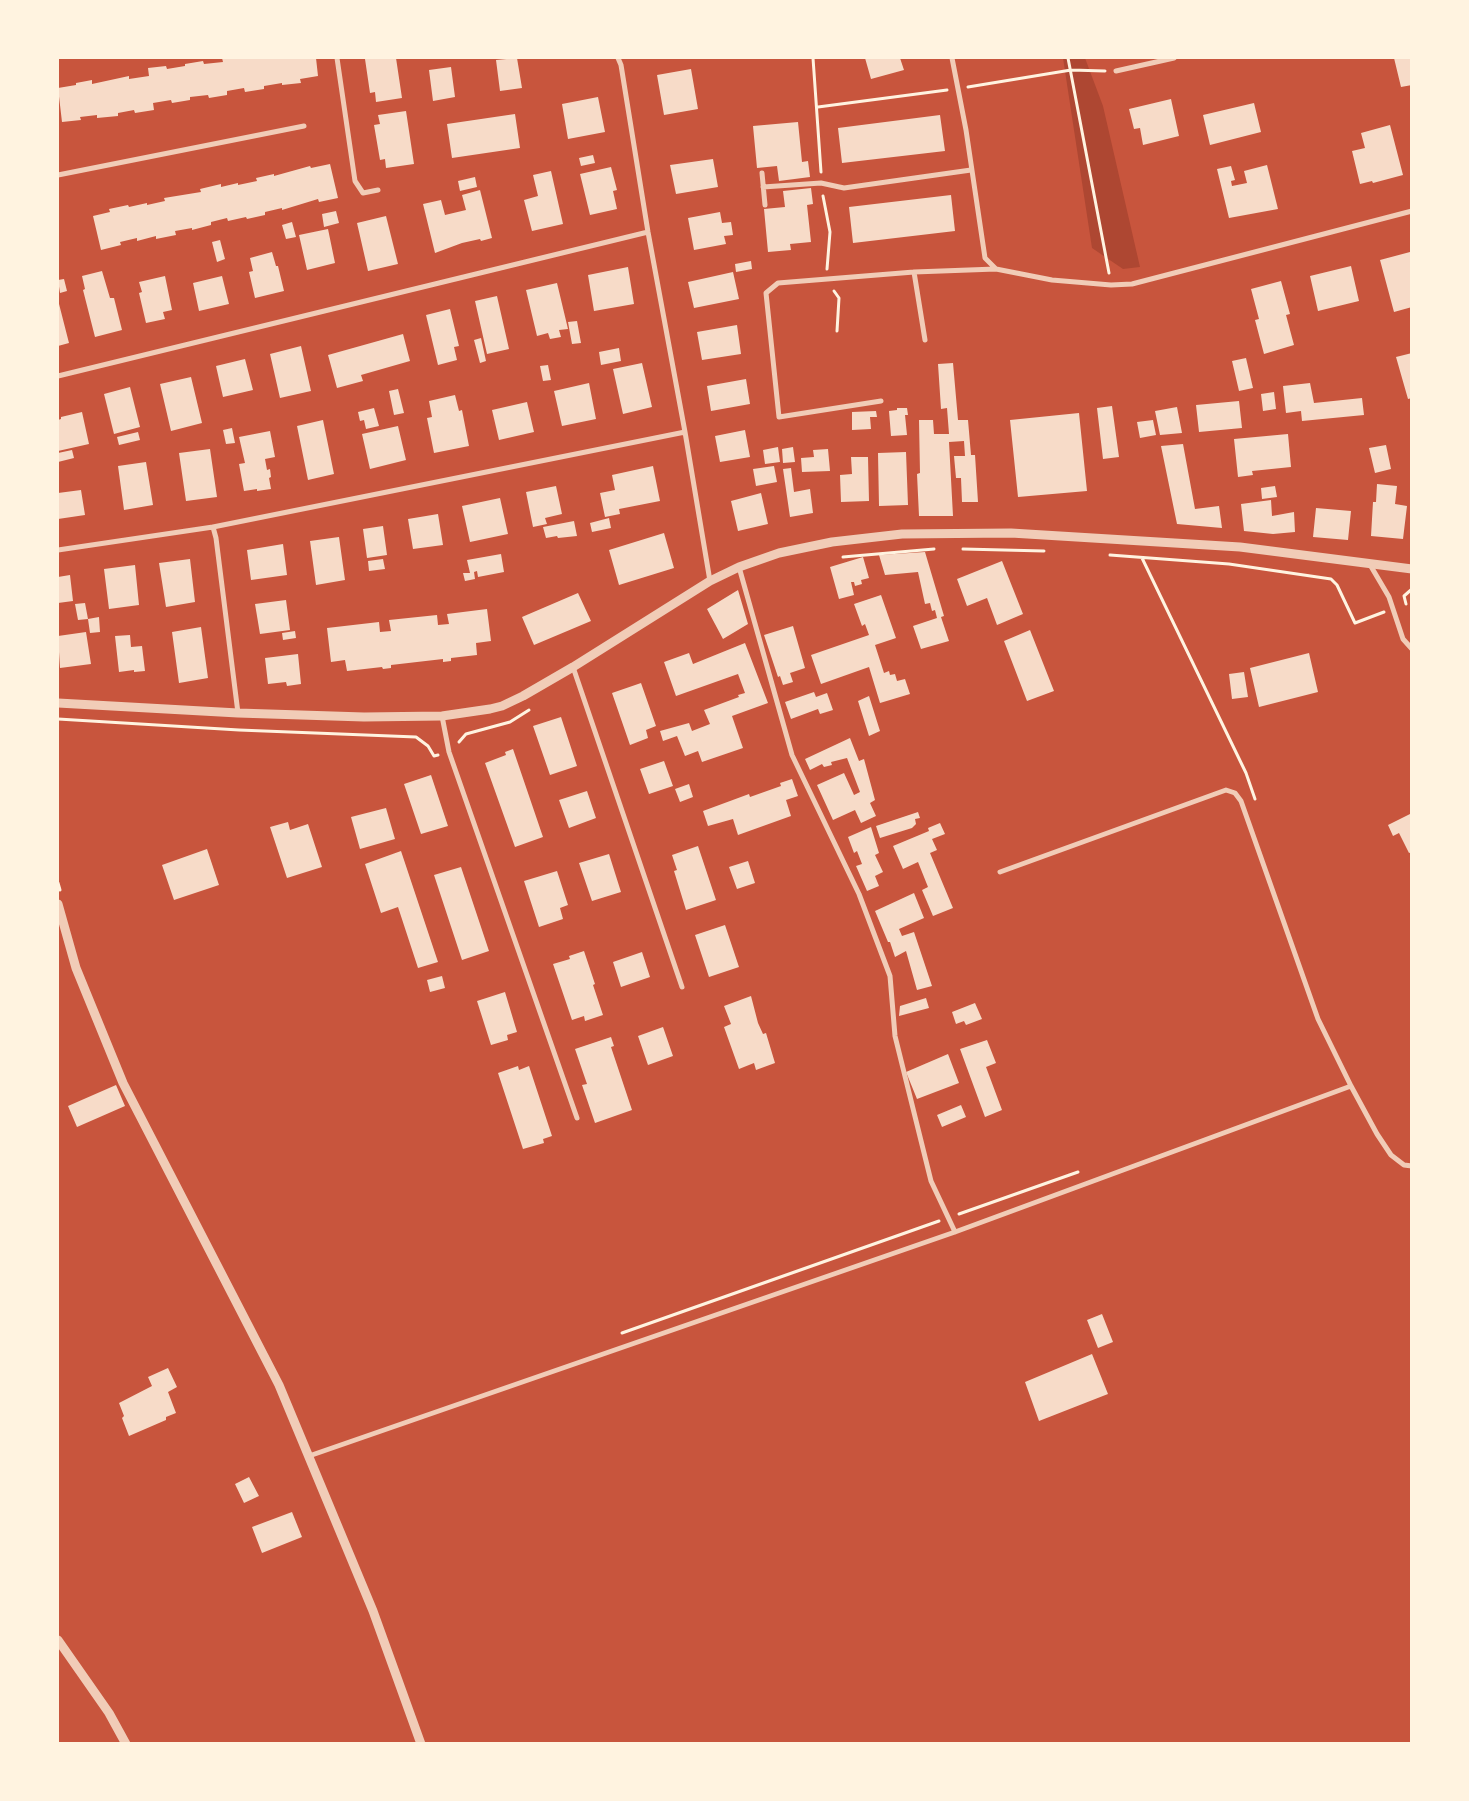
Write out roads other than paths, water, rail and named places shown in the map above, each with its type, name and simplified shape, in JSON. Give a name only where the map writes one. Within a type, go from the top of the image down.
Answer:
[{"type":"street","points":[[337,58],[355,181],[363,193],[378,190]]},
{"type":"street","points":[[618,58],[621,65],[648,232],[710,581]]},
{"type":"street","points":[[952,58],[966,130],[985,258],[996,269]]},
{"type":"street","points":[[1116,71],[1174,58]]},
{"type":"street","points":[[58,175],[304,126]]},
{"type":"street","points":[[763,187],[822,183],[844,188],[971,170]]},
{"type":"street","points":[[762,173],[765,205]]},
{"type":"street","points":[[881,401],[779,417],[766,293],[778,283],[914,272],[996,269],[1052,280],[1111,285],[1132,284],[1412,211]]},
{"type":"street","points":[[58,376],[648,232]]},
{"type":"street","points":[[914,272],[925,340]]},
{"type":"street","points":[[58,550],[213,527],[684,432]]},
{"type":"street","points":[[213,527],[238,712]]},
{"type":"street","points":[[58,702],[364,717],[442,716],[502,706],[573,667],[710,581],[740,567],[779,553],[832,542],[902,534],[1011,533],[1240,547],[1412,568]]},
{"type":"street","points":[[1369,563],[1389,598],[1403,639],[1412,649]]},
{"type":"street","points":[[740,567],[792,755],[859,894],[890,976],[895,1036],[931,1181],[955,1232]]},
{"type":"street","points":[[573,667],[682,987]]},
{"type":"street","points":[[442,716],[449,752],[577,1118]]},
{"type":"street","points":[[1000,872],[1226,790],[1235,793],[1240,801],[1318,1019],[1377,1134],[1391,1155],[1404,1166],[1412,1166]]},
{"type":"street","points":[[58,904],[76,968],[123,1084],[279,1385],[373,1611],[421,1744]]},
{"type":"street","points":[[309,1456],[955,1232],[1351,1086]]},
{"type":"street","points":[[58,1640],[109,1713],[126,1744]]}]
